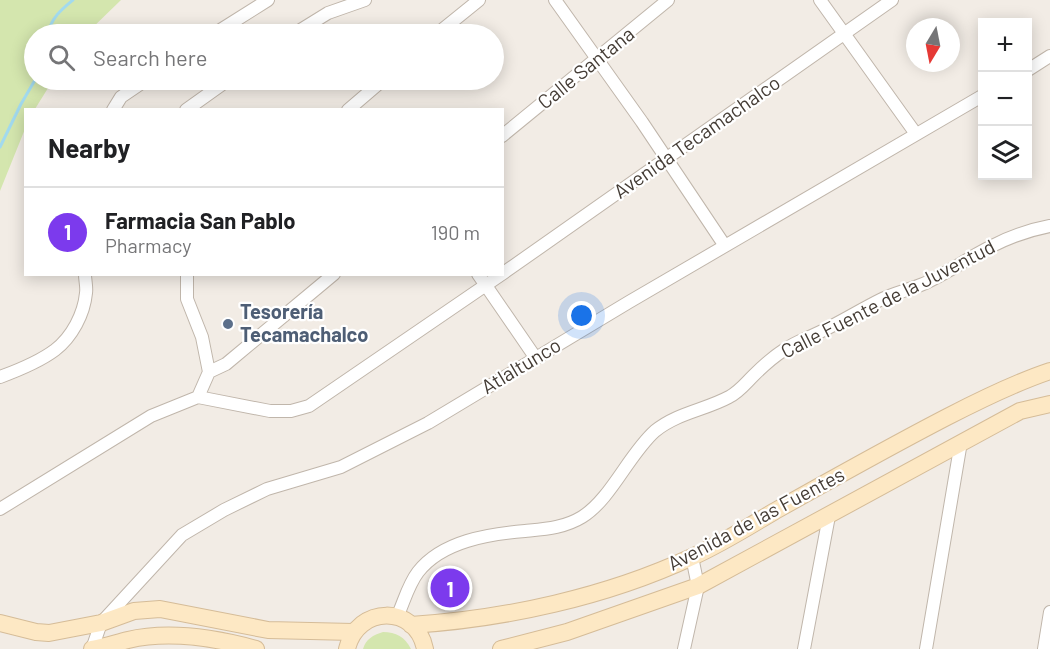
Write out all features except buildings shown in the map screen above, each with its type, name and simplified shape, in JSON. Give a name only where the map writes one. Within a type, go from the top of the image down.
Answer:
[{"type":"main road","name":"Avenida de las Fuentes","points":[[353,632],[360,625],[377,616],[387,615],[404,621],[446,622],[485,617],[591,595],[631,581],[692,557],[903,440],[1010,386],[1050,371]]},
{"type":"main road","name":"Avenida de las Fuentes","points":[[501,649],[567,632],[698,586],[1020,411],[1050,404]]},
{"type":"main road","points":[[0,623],[49,633],[101,623],[134,611],[160,609],[268,630],[353,632],[347,649]]},
{"type":"main road","points":[[404,621],[421,637],[425,649]]},
{"type":"main road","points":[[73,628],[81,633],[92,649],[129,639],[182,636],[256,649]]},
{"type":"street","points":[[230,24],[268,0]]},
{"type":"street","points":[[310,24],[328,13],[365,0]]},
{"type":"street","points":[[449,24],[479,0]]},
{"type":"street","points":[[555,0],[642,122],[725,246]]},
{"type":"street","name":"Calle Santana","points":[[504,134],[668,0]]},
{"type":"street","points":[[820,0],[916,134]]},
{"type":"street","name":"Avenida Tecamachalco","points":[[504,273],[892,0]]},
{"type":"street","points":[[1032,67],[1050,56]]},
{"type":"street","points":[[114,108],[121,97],[131,90]]},
{"type":"street","points":[[189,108],[214,90]]},
{"type":"street","points":[[361,105],[374,90]]},
{"type":"street","name":"Atlaltunco","points":[[101,623],[182,535],[224,510],[267,489],[340,467],[428,423],[535,357],[978,98]]},
{"type":"street","name":"Calle Fuente de la Juventud","points":[[404,621],[409,585],[431,559],[470,540],[568,525],[584,516],[597,504],[655,431],[671,421],[730,397],[783,350],[881,300],[924,284],[1011,237],[1050,226]]},
{"type":"street","points":[[0,377],[28,366],[56,350],[71,332],[82,312],[86,292],[85,276]]},
{"type":"street","points":[[0,509],[151,416],[198,397],[209,372],[202,337],[187,300],[187,276]]},
{"type":"street","points":[[209,372],[226,364],[332,276]]},
{"type":"street","points":[[479,276],[535,357]]},
{"type":"street","name":"Avenida Tecamachalco","points":[[198,397],[270,411],[291,411],[309,406],[499,276]]},
{"type":"street","points":[[926,649],[961,442]]},
{"type":"street","points":[[804,649],[829,516]]},
{"type":"street","points":[[684,649],[698,586],[692,557]]},
{"type":"street","points":[[1044,649],[1050,612]]},
{"type":"street","points":[[92,649],[101,623]]},
{"type":"green space","points":[[0,0],[121,0],[96,24],[24,24],[24,90],[47,90],[36,108],[24,108],[24,131],[0,191]]},
{"type":"green space","points":[[383,632],[400,636],[411,649],[363,649],[370,638]]},
{"type":"waterway","points":[[51,24],[73,0]]},
{"type":"waterway","points":[[0,147],[29,90]]},
{"type":"place","name":"Tesorería Tecamachalco","points":[[228,324]]},
{"type":"place","name":"Farmacia San Pablo","points":[[450,588]]}]
